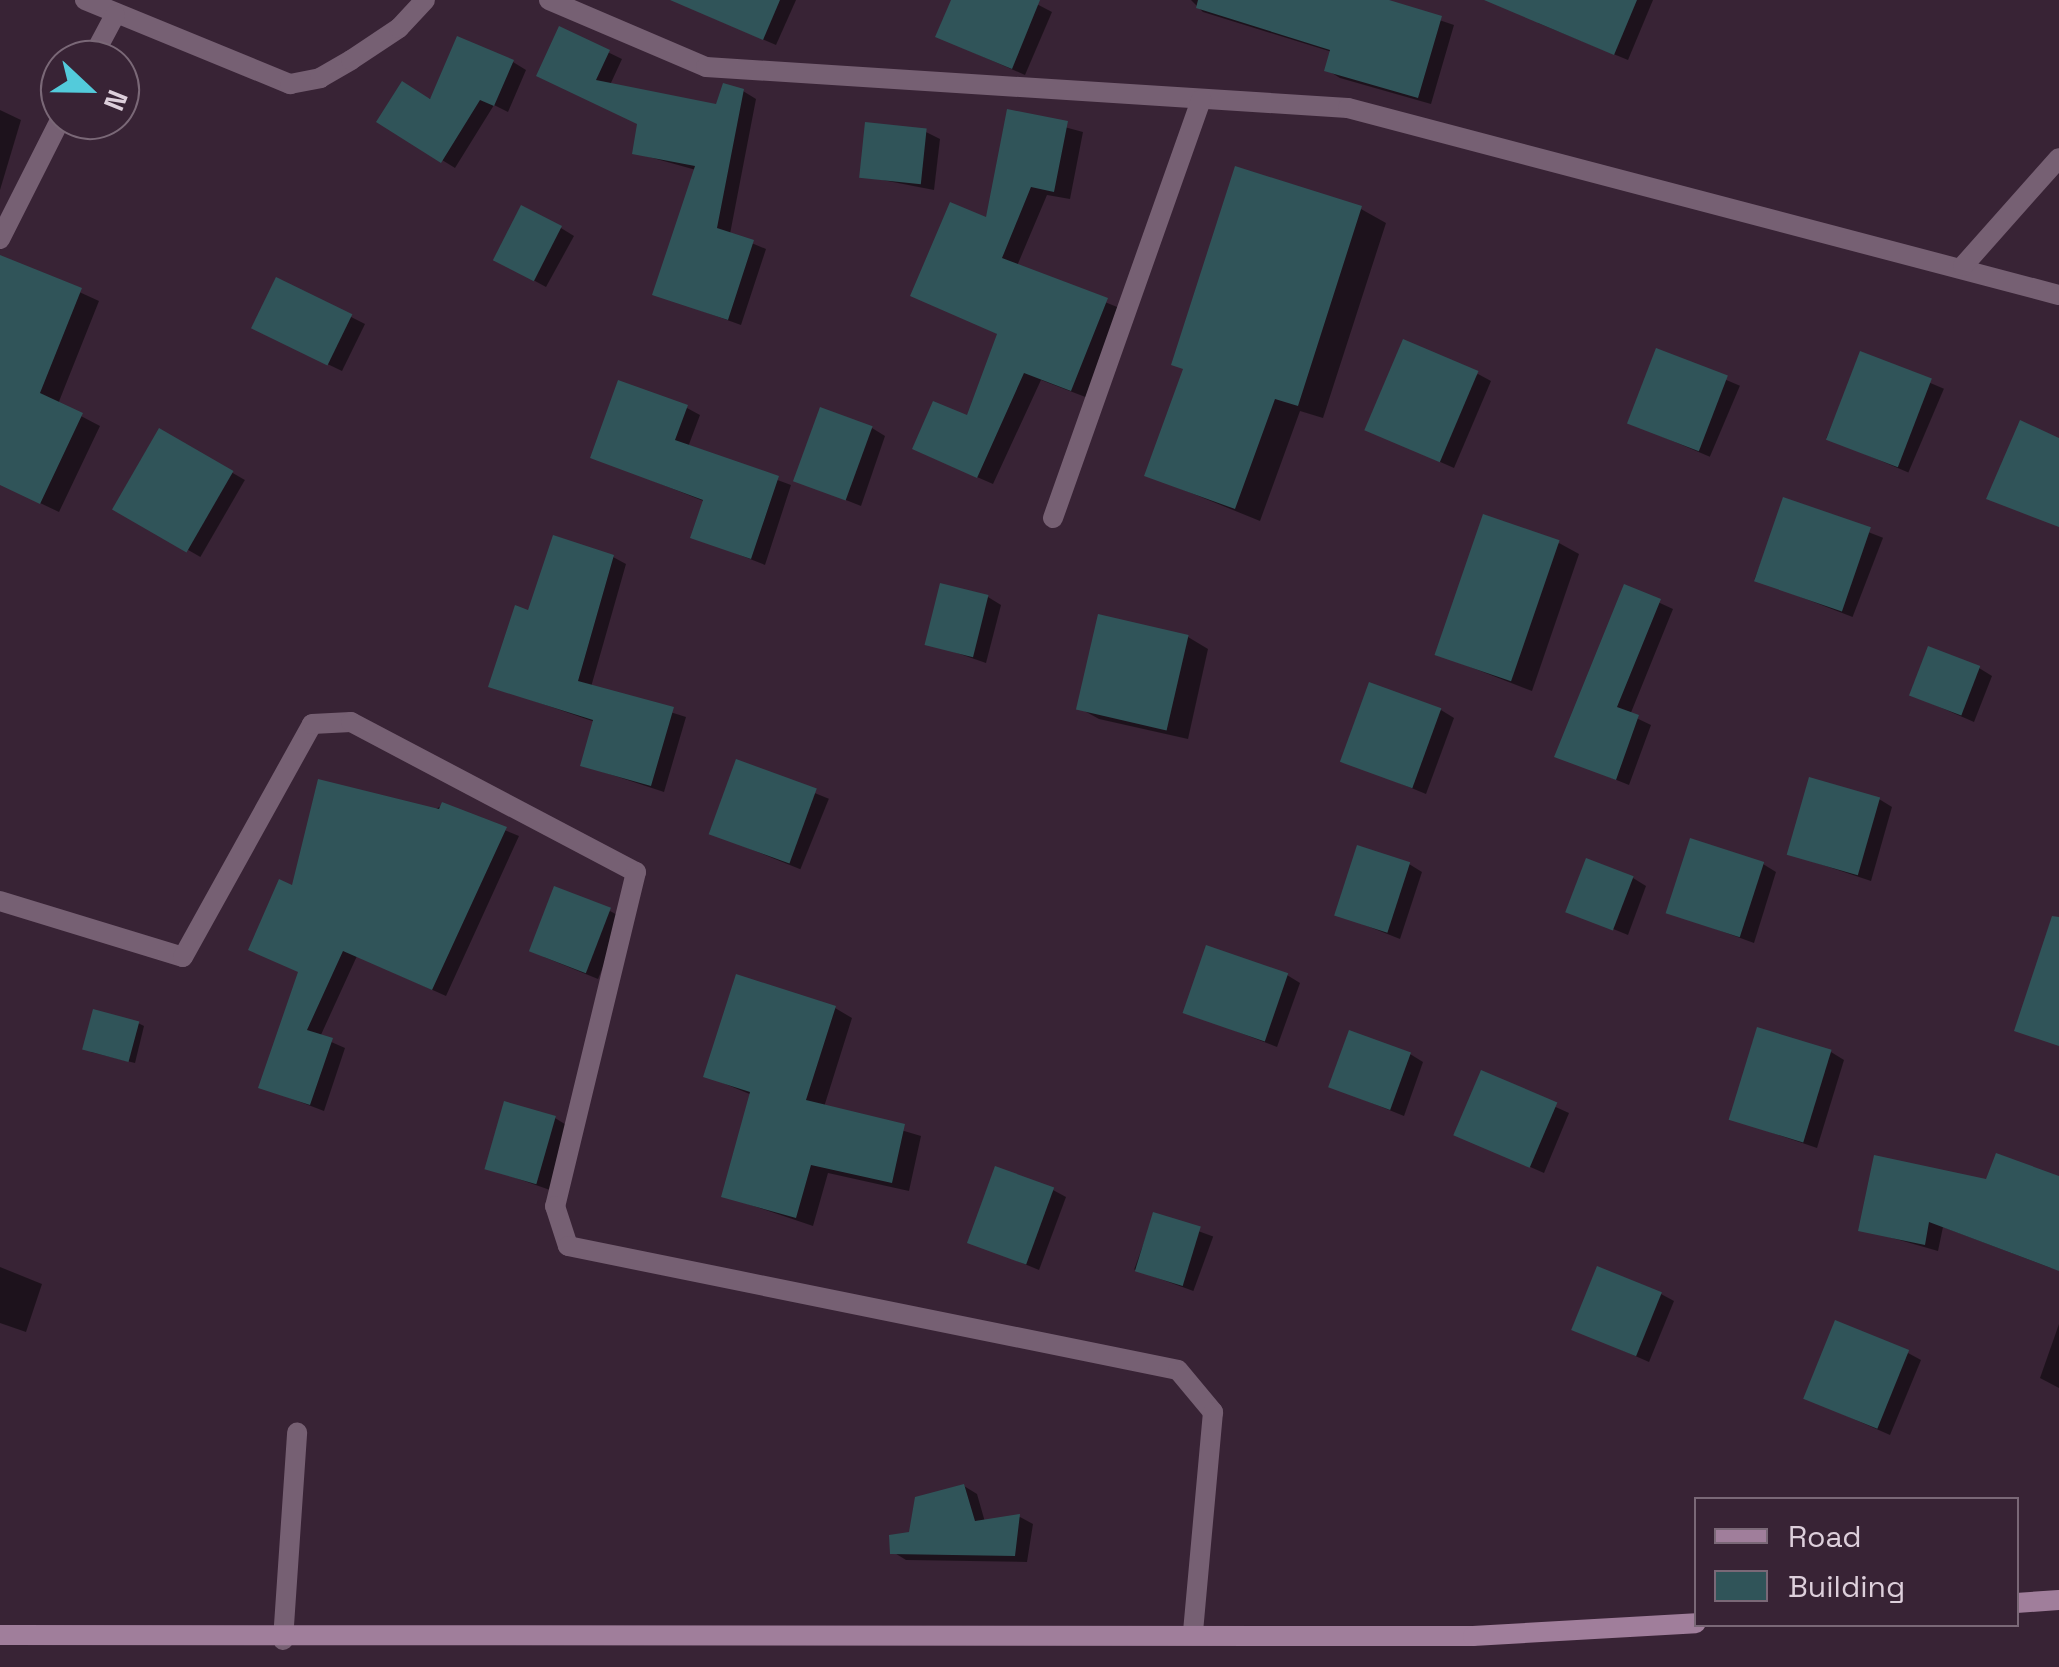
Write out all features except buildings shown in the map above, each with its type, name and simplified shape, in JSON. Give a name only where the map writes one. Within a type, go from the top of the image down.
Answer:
[{"type":"street","points":[[85,0],[290,84],[320,78],[351,60],[399,28],[425,0]]},
{"type":"street","points":[[549,0],[706,67],[1348,108],[2059,294]]},
{"type":"street","points":[[102,40],[115,14]]},
{"type":"street","points":[[1053,518],[1201,99]]},
{"type":"street","points":[[0,239],[50,140]]},
{"type":"street","points":[[1963,266],[2059,158]]},
{"type":"street","points":[[0,901],[183,957],[312,724],[351,722],[636,872],[554,1206],[568,1246],[1178,1370],[1213,1412],[1193,1632]]},
{"type":"street","points":[[283,1640],[297,1432]]},
{"type":"street","points":[[2019,1603],[2059,1600]]},
{"type":"street","points":[[0,1635],[283,1640],[1193,1632],[1474,1636],[1694,1622]]}]
